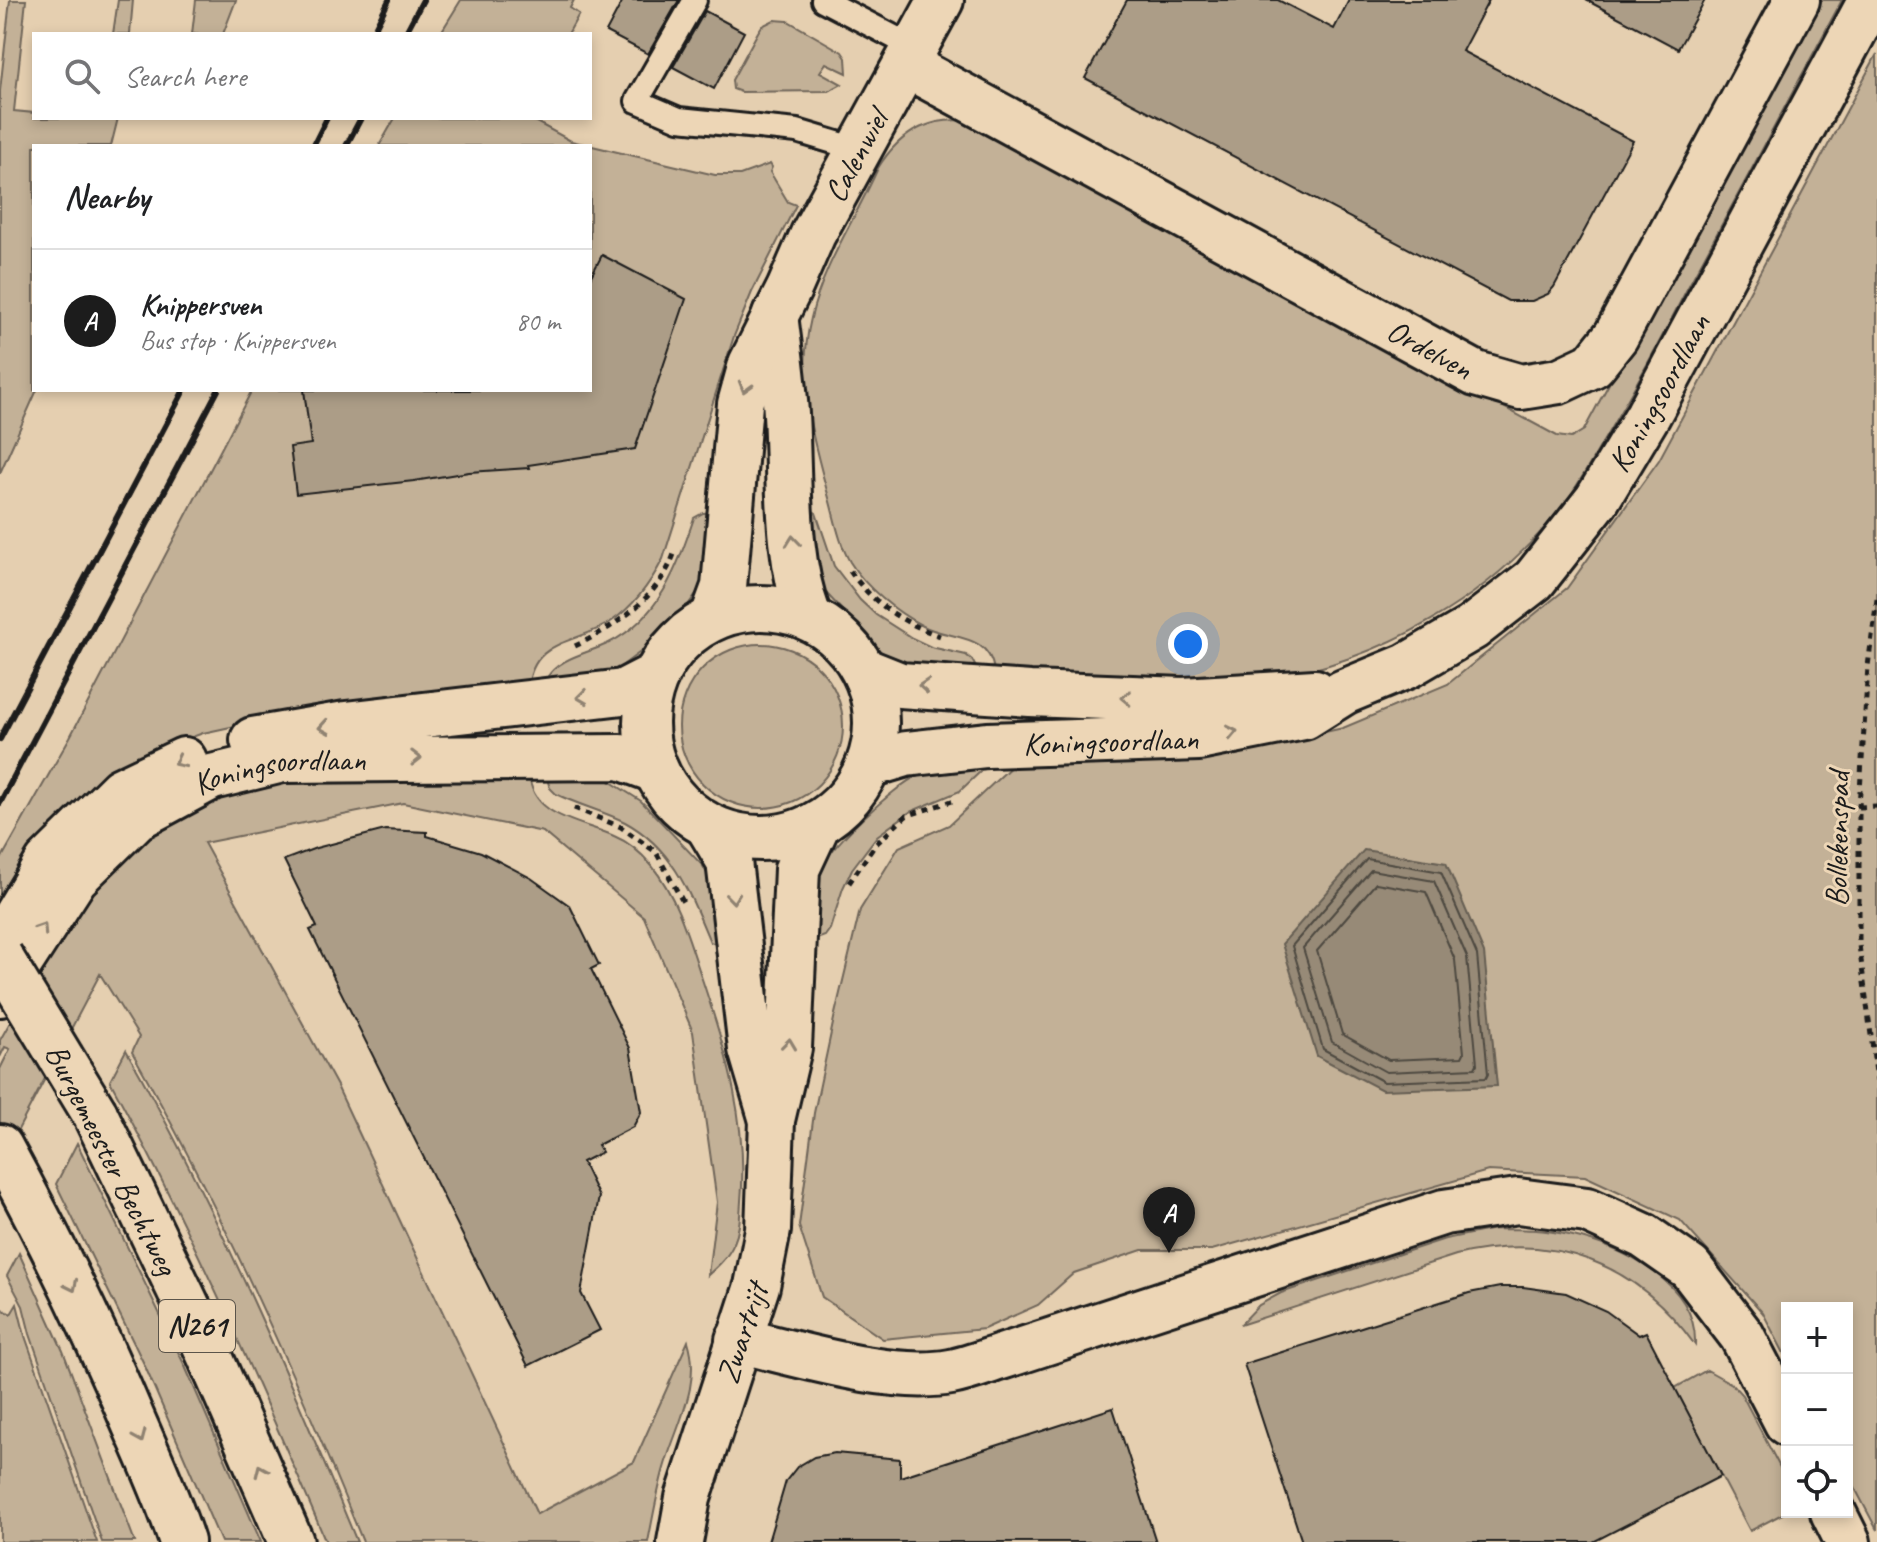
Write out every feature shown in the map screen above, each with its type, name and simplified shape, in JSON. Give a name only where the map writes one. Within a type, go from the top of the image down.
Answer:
[{"type":"street","name":"Calenwiel","points":[[713,617],[724,587],[740,404],[751,364],[857,149],[941,0]]},
{"type":"street","name":"Ordelven","points":[[911,57],[1476,374],[1521,387],[1559,381],[1593,365],[1616,336],[1797,0]]},
{"type":"street","name":"Koningsoordlaan","points":[[869,765],[906,754],[987,745],[1199,738],[1304,717],[1344,692],[1407,666],[1472,628],[1534,580],[1597,500],[1648,415],[1871,0]]},
{"type":"street","points":[[775,315],[786,412],[789,498],[797,587],[809,617]]},
{"type":"street","points":[[745,609],[778,609],[809,617],[831,631],[850,649],[865,671],[875,702],[877,734],[869,765],[857,788],[840,808],[818,824],[782,837],[744,838],[708,826],[686,812],[655,770],[647,739],[647,706],[656,675],[670,651],[690,632],[713,617],[745,609]]},
{"type":"street","name":"Koningsoordlaan","points":[[865,671],[900,685],[1030,694],[1183,700],[1344,692]]},
{"type":"street","name":"Koningsoordlaan","points":[[0,942],[47,863],[121,790],[202,751],[346,724],[623,692],[656,675]]},
{"type":"street","name":"Koningsoordlaan","points":[[0,994],[75,878],[136,818],[212,777],[282,760],[620,757],[655,770]]},
{"type":"street","name":"Zwartrijt","points":[[680,1542],[688,1498],[757,1286],[768,1230],[772,1120],[789,1048],[797,869],[818,824]]},
{"type":"street","name":"Zwartrijt","points":[[708,826],[729,861],[751,1049],[772,1120]]},
{"type":"street","name":"Burgemeester Bechtweg","points":[[0,957],[95,1114],[193,1318],[291,1542]]},
{"type":"street","points":[[0,1147],[38,1216],[110,1365],[172,1511],[182,1542]]},
{"type":"street","points":[[738,1340],[837,1363],[899,1373],[949,1372],[1444,1212],[1518,1201],[1587,1210],[1644,1236],[1690,1268],[1742,1336],[1781,1411]]},
{"type":"street","points":[[1836,1518],[1848,1542]]},
{"type":"lane","points":[[695,0],[637,101],[679,119],[797,131],[857,149]]},
{"type":"lane","points":[[823,0],[911,57]]},
{"type":"path","name":"Bollekenspad","points":[[1877,599],[1868,666],[1859,807],[1859,945],[1877,1080]]},
{"type":"path","points":[[1859,807],[1877,806]]},
{"type":"shaded area","points":[[10,0],[26,0],[14,111],[32,113],[32,120],[118,120],[112,144],[32,144],[32,392],[36,392],[0,473],[0,91]]},
{"type":"shaded area","points":[[118,0],[133,0],[130,32],[113,32]]},
{"type":"shaded area","points":[[196,0],[236,0],[224,32],[192,32]]},
{"type":"shaded area","points":[[461,0],[574,0],[570,8],[579,14],[569,32],[441,32]]},
{"type":"shaded area","points":[[1816,0],[1842,0],[1649,362],[1583,475],[1538,535],[1505,567],[1469,596],[1431,620],[1349,658],[1306,672],[1261,681],[994,671],[985,649],[967,639],[923,626],[902,614],[873,590],[850,562],[838,531],[812,431],[806,387],[807,341],[816,298],[841,242],[878,168],[908,134],[948,120],[979,123],[1557,436],[1571,438],[1584,430]]},
{"type":"shaded area","points":[[774,20],[788,21],[842,52],[846,58],[847,73],[826,63],[820,72],[842,84],[829,91],[741,92],[733,89],[732,80],[758,32]]},
{"type":"shaded area","points":[[1877,54],[1877,1530],[1853,1484],[1853,1302],[1781,1302],[1781,1348],[1763,1313],[1680,1220],[1585,1176],[1488,1171],[1212,1250],[1142,1250],[1074,1273],[1038,1305],[984,1329],[883,1339],[822,1297],[799,1226],[814,1113],[860,910],[899,847],[949,825],[1016,762],[1204,759],[1343,728],[1448,684],[1567,588],[1659,460]]},
{"type":"shaded area","points":[[394,120],[533,120],[571,141],[584,144],[380,144]]},
{"type":"shaded area","points":[[592,146],[715,175],[740,175],[770,164],[770,172],[788,202],[796,205],[752,292],[734,336],[663,559],[641,593],[620,615],[598,629],[547,651],[531,673],[528,691],[258,721],[203,733],[176,743],[0,919],[0,861],[70,737],[251,392],[592,392]]},
{"type":"shaded area","points":[[807,507],[816,513],[834,566],[860,600],[876,615],[912,638],[931,647],[966,655],[979,673],[939,678],[885,656],[818,581]]},
{"type":"shaded area","points":[[715,512],[703,584],[688,605],[666,623],[643,650],[612,673],[546,679],[566,661],[609,643],[641,620],[673,573],[694,518]]},
{"type":"shaded area","points":[[761,644],[792,650],[819,668],[837,695],[843,726],[837,757],[819,784],[792,802],[761,808],[730,802],[703,784],[685,757],[679,726],[685,695],[703,668],[730,650]]},
{"type":"shaded area","points":[[980,765],[980,772],[960,791],[910,812],[877,836],[852,869],[830,929],[825,936],[809,942],[818,874],[847,834],[894,791],[919,775]]},
{"type":"shaded area","points":[[529,773],[538,800],[548,809],[620,839],[644,857],[669,892],[688,937],[734,1090],[741,1144],[737,1233],[729,1252],[708,1275],[717,1202],[693,1032],[644,917],[543,832],[403,803],[204,843],[337,1086],[537,1514],[634,1462],[688,1341],[692,1374],[690,1389],[664,1468],[648,1542],[363,1542],[255,1293],[196,1171],[132,1052],[139,1037],[100,974],[0,1164],[0,1069],[10,1049],[5,1047],[0,1057],[0,1040],[73,911],[126,846],[216,797],[289,779]]},
{"type":"shaded area","points":[[545,773],[606,779],[641,801],[703,866],[711,881],[719,945],[710,942],[678,874],[656,845],[625,822],[556,794],[550,788]]},
{"type":"shaded area","points":[[126,1050],[220,1231],[277,1354],[357,1542],[326,1542],[224,1309],[110,1081]]},
{"type":"shaded area","points":[[77,1143],[184,1364],[261,1542],[221,1542],[144,1364],[56,1184]]},
{"type":"shaded area","points":[[1495,1229],[1560,1233],[1590,1241],[1633,1259],[1653,1271],[1684,1303],[1693,1323],[1695,1345],[1647,1293],[1620,1274],[1590,1260],[1559,1251],[1527,1247],[1456,1255],[1240,1325],[1259,1305],[1281,1293],[1445,1239]]},
{"type":"shaded area","points":[[19,1253],[63,1351],[135,1542],[102,1542],[23,1306],[7,1276]]},
{"type":"shaded area","points":[[17,1304],[25,1336],[97,1542],[0,1542],[0,1308],[11,1314]]},
{"type":"shaded area","points":[[1707,1370],[1732,1384],[1742,1395],[1781,1469],[1781,1515],[1750,1531],[1675,1388]]},
{"type":"water","points":[[1364,850],[1446,863],[1484,953],[1497,1086],[1382,1090],[1317,1056],[1282,944]]},
{"type":"building","points":[[623,0],[679,0],[648,54],[606,32]]},
{"type":"building","points":[[1127,0],[1278,0],[1334,29],[1349,0],[1489,0],[1462,51],[1633,141],[1554,287],[1548,294],[1532,301],[1508,301],[1085,78]]},
{"type":"building","points":[[1586,0],[1705,0],[1678,49]]},
{"type":"building","points":[[705,11],[744,32],[714,89],[673,67]]},
{"type":"building","points":[[602,255],[686,299],[635,449],[528,465],[529,468],[469,472],[296,494],[290,447],[311,444],[304,392],[592,392],[592,274]]},
{"type":"building","points":[[385,830],[427,832],[427,836],[481,852],[531,878],[570,906],[599,965],[591,969],[630,1048],[641,1112],[633,1127],[598,1145],[602,1152],[582,1162],[599,1197],[581,1293],[600,1330],[528,1366],[310,930],[317,927],[284,860]]},
{"type":"building","points":[[1500,1287],[1566,1293],[1606,1311],[1639,1335],[1646,1332],[1721,1476],[1593,1542],[1302,1542],[1244,1364],[1469,1293]]},
{"type":"building","points":[[1113,1408],[1156,1542],[768,1542],[786,1481],[797,1467],[814,1457],[835,1453],[900,1459],[900,1477]]},
{"type":"railway","points":[[373,32],[389,0]]},
{"type":"railway","points":[[406,32],[423,0]]},
{"type":"railway","points":[[314,144],[326,120]]},
{"type":"railway","points":[[347,144],[360,120]]},
{"type":"railway","points":[[0,739],[183,392]]},
{"type":"railway","points":[[0,803],[217,392]]},
{"type":"place","name":"Knippersven","points":[[1169,1253]]}]
